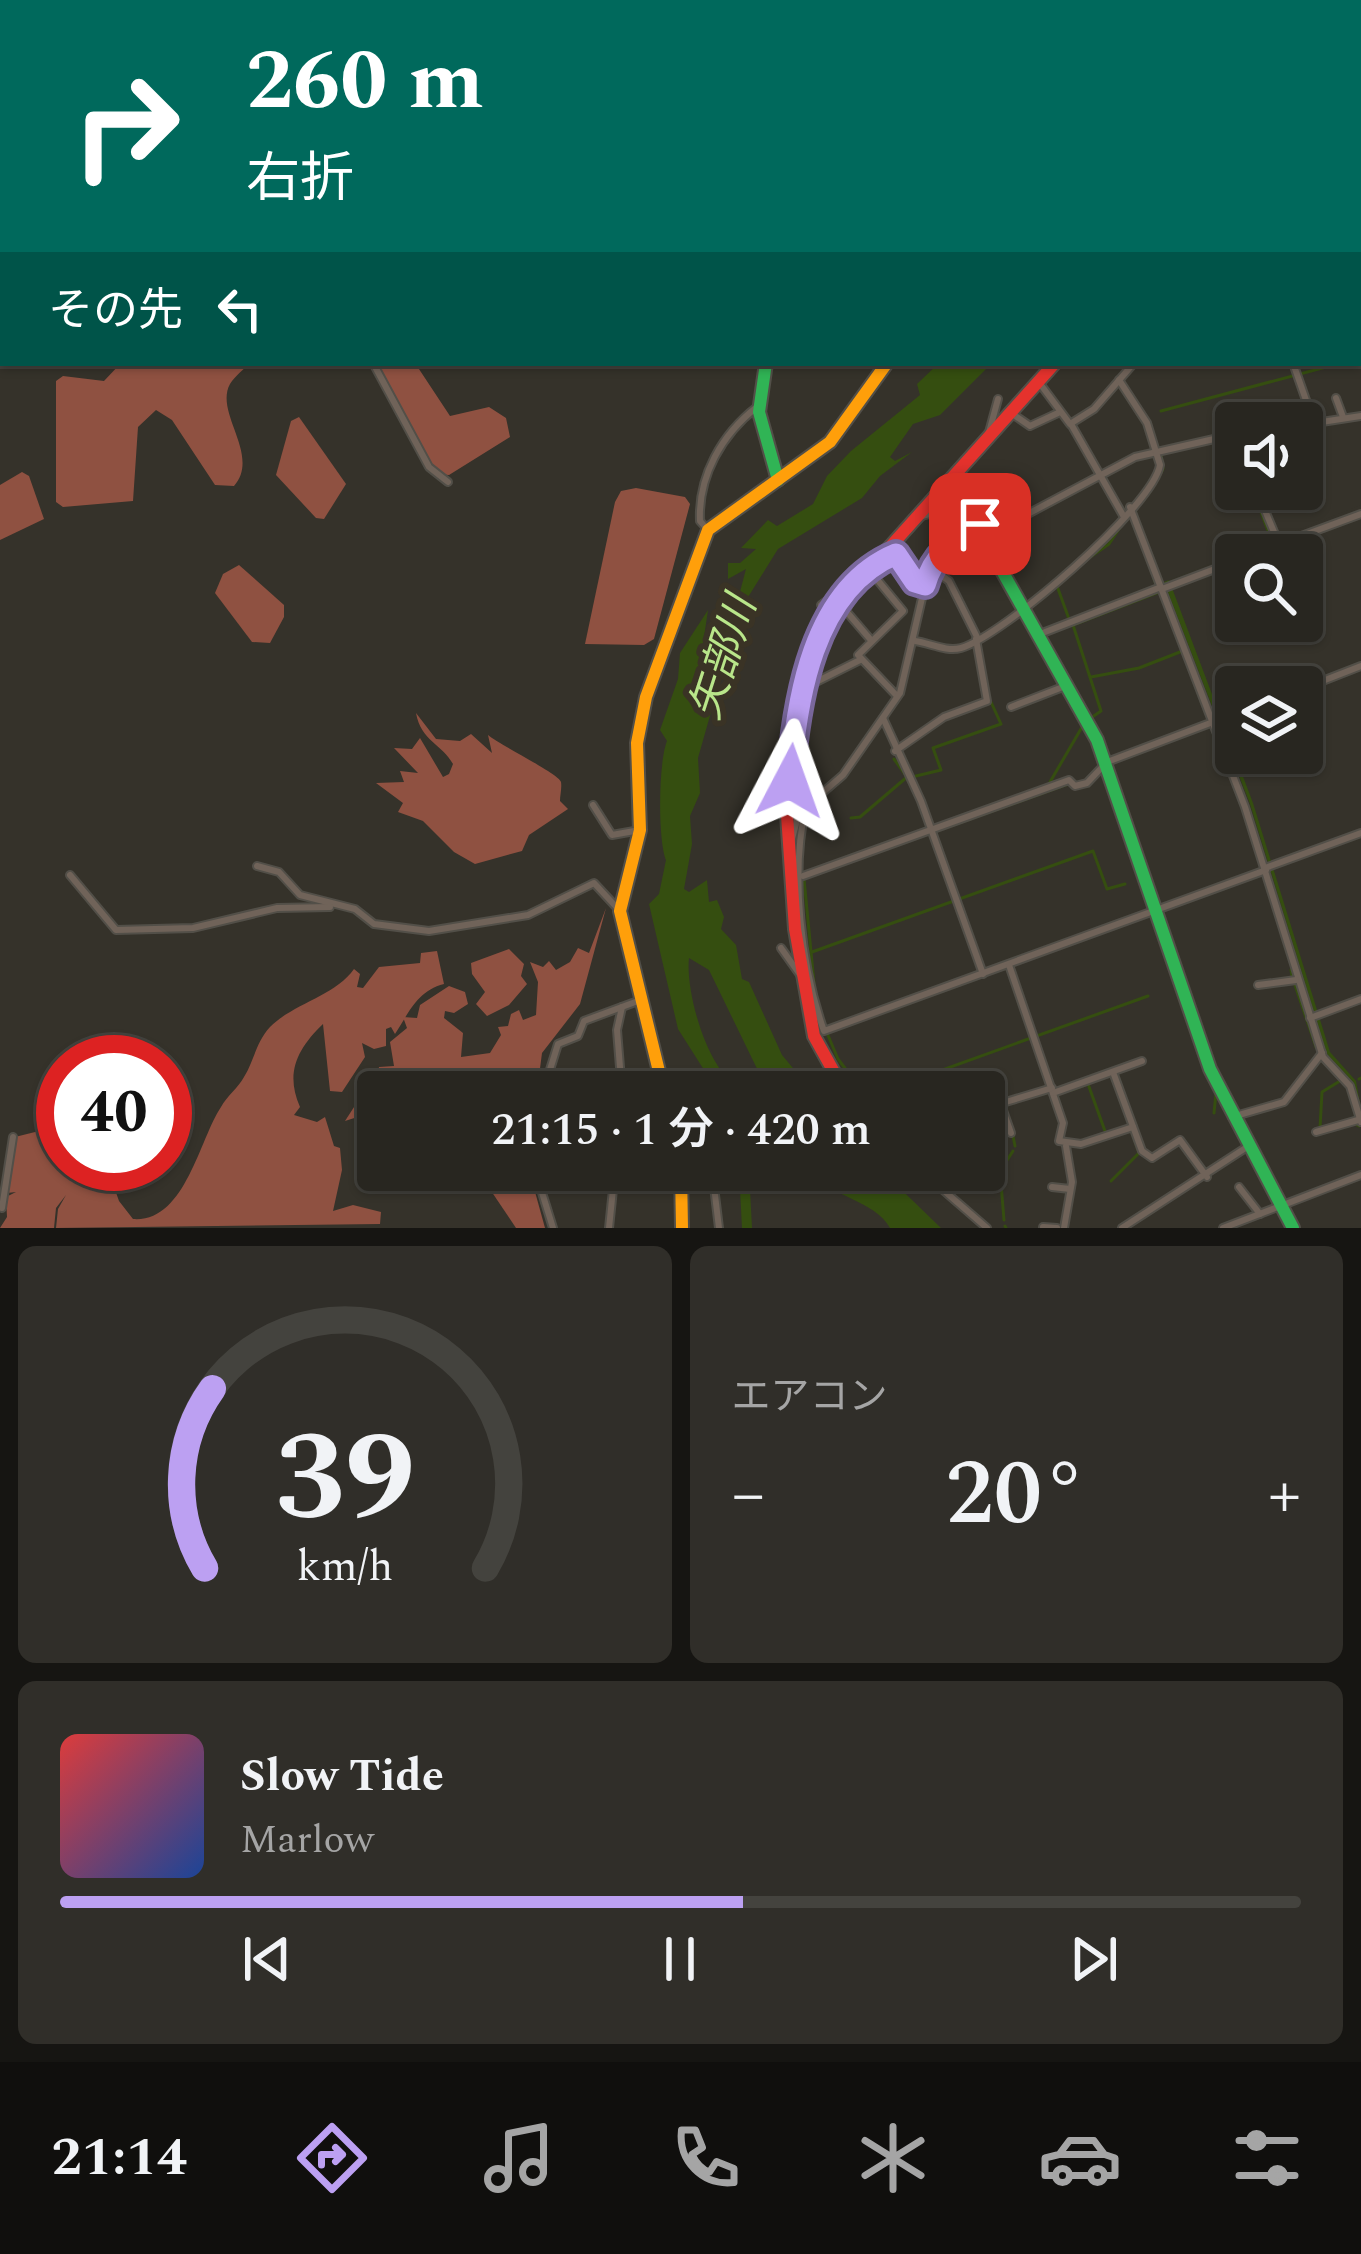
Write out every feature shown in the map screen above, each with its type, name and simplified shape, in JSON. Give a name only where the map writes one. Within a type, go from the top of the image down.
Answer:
[{"type":"street","points":[[375,366],[422,456],[448,482]]},
{"type":"street","points":[[766,366],[760,405],[778,480]]},
{"type":"street","points":[[658,1071],[620,910],[640,830],[639,719],[708,530],[830,442],[885,366]]},
{"type":"street","points":[[832,1071],[818,1047],[801,976],[790,846],[800,699],[825,625],[1052,366]]},
{"type":"street","points":[[1071,424],[1094,409],[1131,366]]},
{"type":"street","points":[[1294,366],[1307,402]]},
{"type":"street","points":[[914,641],[951,649],[976,638],[1108,542],[1130,507],[1159,475],[1158,451],[1119,380]]},
{"type":"street","points":[[1038,381],[1091,455],[1098,477],[1124,517]]},
{"type":"street","points":[[1336,398],[1344,419]]},
{"type":"street","points":[[988,438],[998,399]]},
{"type":"street","points":[[708,530],[700,521],[703,482],[731,430],[760,405]]},
{"type":"street","points":[[1011,413],[1030,426],[1058,413]]},
{"type":"street","points":[[1323,422],[1361,416]]},
{"type":"street","points":[[989,541],[1098,477],[1158,451],[1215,441]]},
{"type":"street","points":[[951,480],[1025,605],[1106,762],[1190,1014],[1232,1118],[1293,1228]]},
{"type":"street","points":[[1130,507],[1215,719]]},
{"type":"street","points":[[918,516],[937,512]]},
{"type":"street","points":[[1294,534],[1361,514]]},
{"type":"street","points":[[790,846],[806,806],[843,775],[898,697],[930,567],[948,545],[980,524]]},
{"type":"street","points":[[1101,533],[1108,542]]},
{"type":"street","points":[[877,562],[896,554],[915,582],[925,585]]},
{"type":"street","points":[[896,751],[944,717],[987,701],[976,638],[949,581],[930,567]]},
{"type":"street","points":[[1040,634],[1215,568]]},
{"type":"street","points":[[800,699],[814,683],[860,660],[870,639],[903,611],[875,578],[821,605]]},
{"type":"street","points":[[858,584],[846,611],[870,639]]},
{"type":"street","points":[[860,660],[898,697]]},
{"type":"street","points":[[1323,681],[1361,666]]},
{"type":"street","points":[[1011,707],[1068,686]]},
{"type":"street","points":[[883,718],[982,974]]},
{"type":"street","points":[[801,876],[1069,780],[1075,787],[1088,783],[1106,762],[1215,722]]},
{"type":"street","points":[[1234,774],[1322,1053],[1350,1086],[1360,1121],[1316,1132]]},
{"type":"street","points":[[593,805],[612,835],[640,830]]},
{"type":"street","points":[[806,806],[801,876],[811,982],[824,1031],[1361,833]]},
{"type":"street","points":[[259,869],[279,872],[300,895],[355,909],[374,924],[458,930],[528,915],[594,883],[620,910]]},
{"type":"street","points":[[70,875],[116,929],[193,928],[277,908],[334,906]]},
{"type":"street","points":[[781,948],[801,976]]},
{"type":"street","points":[[1009,965],[1063,1123],[1058,1138],[1066,1145],[1070,1190],[1060,1228],[1043,1227]]},
{"type":"street","points":[[1258,985],[1296,980]]},
{"type":"street","points":[[1314,1017],[1361,999]]},
{"type":"street","points":[[550,1071],[558,1044],[578,1036],[584,1021],[638,1001]]},
{"type":"street","points":[[620,1071],[617,1030],[622,1007]]},
{"type":"street","points":[[1232,1118],[1284,1102],[1322,1053]]},
{"type":"street","points":[[1005,1103],[1142,1061]]},
{"type":"street","points":[[1113,1072],[1142,1151],[1151,1158],[1180,1140],[1208,1177]]},
{"type":"street","points":[[1045,1114],[1057,1108]]},
{"type":"street","points":[[1005,1118],[1011,1133]]},
{"type":"street","points":[[1066,1145],[1133,1126]]},
{"type":"street","points":[[2,1208],[13,1136]]},
{"type":"street","points":[[1122,1228],[1208,1177],[1247,1147]]},
{"type":"street","points":[[1223,1228],[1361,1175]]},
{"type":"street","points":[[1052,1187],[1070,1190]]},
{"type":"street","points":[[1239,1187],[1260,1214]]},
{"type":"street","points":[[542,1191],[553,1228]]},
{"type":"street","points":[[609,1228],[613,1191]]},
{"type":"street","points":[[681,1191],[682,1228]]},
{"type":"street","points":[[715,1191],[719,1228]]},
{"type":"street","points":[[944,1191],[987,1228]]},
{"type":"shaded area","points":[[118,366],[247,366],[232,381],[227,395],[243,461],[234,486],[215,485],[172,420],[156,410],[138,427],[133,501],[63,507],[56,502],[56,381],[63,376],[104,381]]},
{"type":"shaded area","points":[[377,366],[417,366],[450,416],[489,407],[506,418],[510,437],[449,475],[433,474]]},
{"type":"shaded area","points":[[299,417],[346,484],[324,519],[316,518],[276,475],[291,421]]},
{"type":"shaded area","points":[[22,472],[29,476],[44,519],[0,540],[0,485]]},
{"type":"shaded area","points":[[636,488],[685,497],[690,504],[654,639],[644,645],[585,644],[615,502],[621,491]]},
{"type":"shaded area","points":[[239,565],[284,605],[284,617],[270,643],[252,642],[215,593],[223,574]]},
{"type":"shaded area","points":[[416,713],[436,739],[460,741],[471,734],[492,753],[488,735],[550,773],[561,782],[560,801],[568,809],[529,835],[522,851],[475,864],[454,852],[423,821],[398,812],[403,803],[376,783],[404,782],[400,771],[418,773],[394,748],[412,749],[420,738],[443,777],[449,774],[453,764],[422,730]]},
{"type":"shaded area","points":[[606,908],[580,1004],[542,1053],[540,1071],[378,1071],[394,1066],[390,1042],[407,1028],[403,1017],[417,1018],[420,1005],[449,986],[465,992],[468,1004],[454,1013],[445,1011],[444,1018],[463,1033],[461,1057],[490,1053],[501,1035],[498,1027],[508,1026],[511,1014],[519,1010],[523,1020],[536,1015],[538,982],[530,962],[543,967],[549,961],[556,970],[570,962],[578,948],[589,953]]},
{"type":"shaded area","points":[[509,949],[524,964],[521,976],[527,984],[509,1005],[487,1016],[476,1004],[485,992],[472,974],[471,963]]},
{"type":"shaded area","points":[[437,951],[444,984],[420,998],[395,1034],[391,1027],[386,1029],[386,1046],[374,1049],[362,1043],[365,1057],[342,1092],[330,1091],[323,1024],[300,1052],[294,1072],[300,1107],[294,1115],[317,1122],[325,1117],[334,1146],[340,1148],[342,1170],[333,1211],[353,1205],[381,1212],[380,1224],[56,1228],[66,1195],[56,1208],[54,1228],[0,1228],[7,1217],[6,1197],[16,1192],[7,1193],[15,1137],[36,1132],[36,1191],[115,1191],[133,1219],[151,1217],[166,1208],[180,1191],[192,1191],[192,1168],[213,1121],[244,1077],[270,1027],[336,986],[354,969],[360,974],[357,987],[363,988],[379,967],[420,963],[421,953]]},
{"type":"shaded area","points":[[491,1191],[535,1191],[545,1228],[516,1228]]},
{"type":"water","name":"矢部川","points":[[936,366],[989,366],[940,415],[913,424],[890,457],[895,461],[912,452],[880,476],[862,498],[778,549],[740,610],[698,758],[700,793],[690,816],[692,844],[684,889],[689,892],[707,880],[709,902],[717,900],[724,917],[721,929],[736,945],[742,979],[749,982],[782,1055],[795,1071],[758,1071],[709,970],[689,958],[691,993],[722,1071],[705,1071],[678,1029],[649,904],[659,894],[666,860],[660,802],[667,741],[660,730],[678,679],[680,653],[708,610],[703,644],[721,639],[732,622],[746,569],[728,579],[728,563],[740,563],[756,549],[741,548],[768,520],[777,526],[813,504],[827,476],[920,395],[917,384]]},
{"type":"water","points":[[1169,580],[1215,702],[1215,714],[1164,582]]},
{"type":"water","points":[[1238,774],[1253,803],[1330,1052],[1356,1081],[1361,1109],[1354,1083],[1327,1054]]},
{"type":"water","points":[[836,1191],[903,1191],[941,1228],[890,1228],[874,1211]]},
{"type":"waterway","points":[[1161,411],[1330,366]]},
{"type":"waterway","points":[[1157,480],[1163,469],[1161,454]]},
{"type":"waterway","points":[[1260,510],[1269,533]]},
{"type":"waterway","points":[[1086,560],[1109,544],[1121,526]]},
{"type":"waterway","points":[[1154,579],[1156,584]]},
{"type":"waterway","points":[[1061,582],[1057,586],[1069,619]]},
{"type":"waterway","points":[[1050,782],[1085,722],[1101,711],[1073,625],[1159,592]]},
{"type":"waterway","points":[[1091,677],[1139,668],[1180,652]]},
{"type":"waterway","points":[[916,776],[941,770],[933,748],[1001,724],[991,702]]},
{"type":"waterway","points":[[851,818],[860,817],[907,777],[894,759]]},
{"type":"waterway","points":[[869,855],[1068,784]]},
{"type":"waterway","points":[[812,952],[1093,851],[1107,889],[1125,884]]},
{"type":"waterway","points":[[804,879],[814,983]]},
{"type":"waterway","points":[[1291,970],[1292,976]]},
{"type":"waterway","points":[[1295,985],[1316,1047]]},
{"type":"waterway","points":[[939,1071],[1148,996]]},
{"type":"waterway","points":[[827,1033],[847,1071]]},
{"type":"waterway","points":[[1320,1128],[1322,1092],[1340,1081]]},
{"type":"waterway","points":[[1071,1090],[1088,1084],[1105,1131]]},
{"type":"waterway","points":[[1031,1097],[1049,1092]]},
{"type":"waterway","points":[[1214,1113],[1216,1093]]},
{"type":"waterway","points":[[1012,1131],[1015,1146]]},
{"type":"waterway","points":[[1111,1181],[1139,1153],[1132,1132]]},
{"type":"waterway","points":[[1004,1220],[1000,1171],[1013,1151]]},
{"type":"waterway","points":[[745,1191],[747,1228]]},
{"type":"traffic: fast","points":[[766,366],[759,412],[778,480]]},
{"type":"traffic: fast","points":[[951,480],[1097,740],[1210,1069],[1293,1228]]},
{"type":"traffic: slow","points":[[659,1071],[620,911],[640,830],[637,743],[646,697],[708,530],[830,442],[885,366]]},
{"type":"traffic: slow","points":[[681,1191],[682,1228]]},
{"type":"traffic: jam","points":[[833,1071],[814,1036],[795,929],[787,815],[799,692],[810,656],[846,596],[1052,366]]},
{"type":"route","points":[[790,781],[795,716],[825,625],[877,562],[896,554],[915,582],[925,585],[929,568],[948,545],[980,524]]}]
